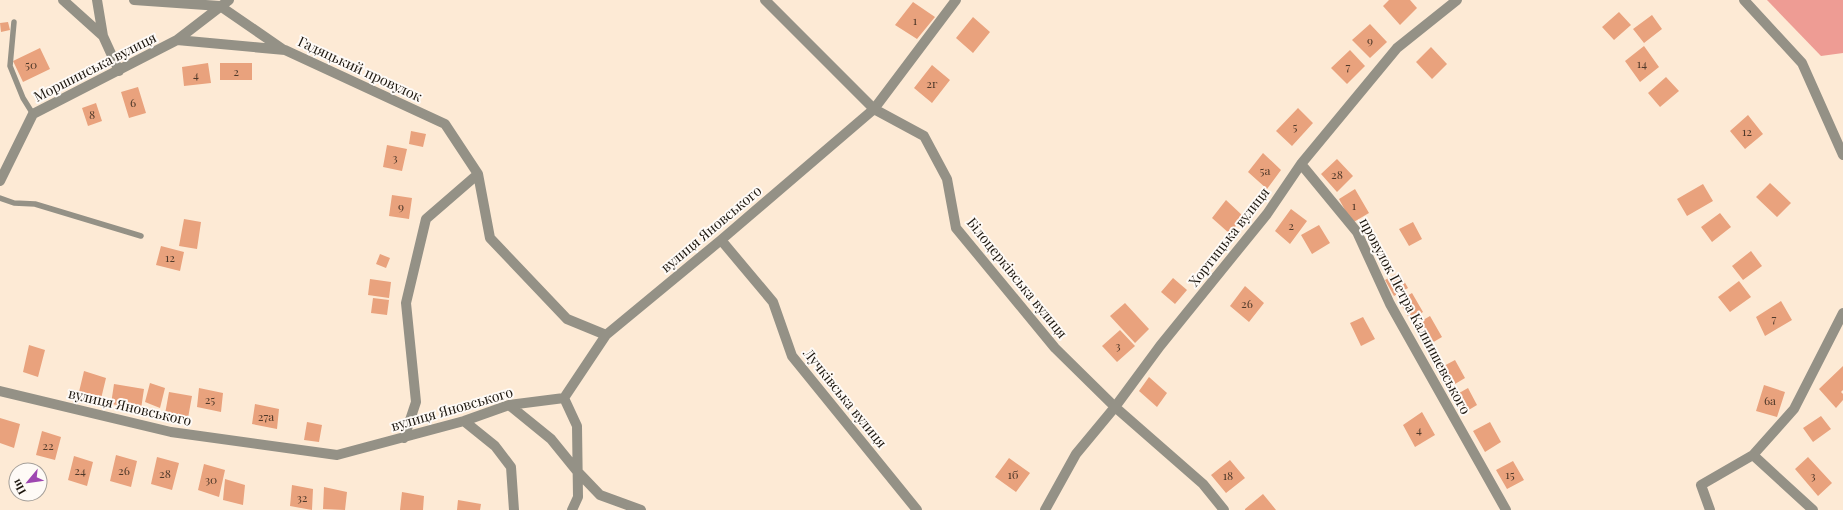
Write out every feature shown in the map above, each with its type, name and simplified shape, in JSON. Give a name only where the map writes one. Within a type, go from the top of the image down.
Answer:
[{"type":"street","points":[[63,0],[103,36]]},
{"type":"street","points":[[97,0],[103,36],[119,71]]},
{"type":"street","points":[[134,0],[220,6],[285,50]]},
{"type":"street","name":"Моршинська вулиця","points":[[0,181],[33,114],[177,40],[229,0]]},
{"type":"street","name":"Білоцерківська вулиця","points":[[765,0],[874,109],[924,136],[947,179],[956,228],[1055,348],[1115,407],[1203,484],[1224,510]]},
{"type":"street","name":"вулиця Яновського","points":[[0,391],[171,432],[337,455],[464,421],[509,405],[564,398],[606,335],[721,240],[874,109],[956,0]]},
{"type":"street","name":"Хортицька вулиця","points":[[1045,510],[1076,454],[1115,407],[1160,346],[1267,214],[1301,164],[1397,48],[1457,0]]},
{"type":"street","points":[[1744,0],[1802,63],[1843,155]]},
{"type":"street","name":"Гадяцький провулок","points":[[177,40],[285,50],[445,124],[478,174],[490,238],[567,319],[606,335]]},
{"type":"street","name":"провулок Петра Калнишевського","points":[[1301,164],[1357,232],[1390,304],[1506,510]]},
{"type":"street","points":[[404,438],[416,402],[406,303],[426,219],[478,174]]},
{"type":"street","name":"Лучківська вулиця","points":[[721,240],[773,302],[792,356],[917,510]]},
{"type":"street","points":[[1710,510],[1701,485],[1753,455],[1794,409],[1843,313]]},
{"type":"street","points":[[564,398],[577,426],[578,497],[572,510]]},
{"type":"street","points":[[509,405],[551,438],[577,472],[600,495],[641,510]]},
{"type":"street","points":[[464,421],[495,446],[511,467],[514,510]]},
{"type":"street","points":[[1753,455],[1813,510]]},
{"type":"lane","points":[[14,22],[10,66],[23,98],[33,114]]},
{"type":"lane","points":[[0,198],[14,203],[35,204],[140,236]]},
{"type":"shaded area","points":[[1767,0],[1843,0],[1843,53],[1821,56]]},
{"type":"building","points":[[1389,0],[1410,0],[1417,8],[1400,25],[1383,6]]},
{"type":"building","points":[[913,2],[935,17],[917,39],[895,25]]},
{"type":"building","points":[[1619,12],[1631,25],[1614,40],[1602,27]]},
{"type":"building","points":[[1652,15],[1662,29],[1644,43],[1633,29]]},
{"type":"building","points":[[973,17],[990,32],[973,53],[956,38]]},
{"type":"building","points":[[8,22],[10,30],[1,32],[0,23]]},
{"type":"building","points":[[1370,24],[1387,42],[1370,58],[1352,40]]},
{"type":"building","points":[[1644,46],[1659,67],[1640,82],[1625,61]]},
{"type":"building","points":[[1431,47],[1447,64],[1432,79],[1416,62]]},
{"type":"building","points":[[40,48],[50,69],[23,82],[13,61]]},
{"type":"building","points":[[1350,50],[1365,66],[1347,84],[1331,68]]},
{"type":"building","points":[[208,63],[211,83],[184,86],[182,67]]},
{"type":"building","points":[[220,63],[252,63],[252,80],[220,80]]},
{"type":"building","points":[[932,65],[950,80],[932,103],[914,88]]},
{"type":"building","points":[[1666,77],[1679,91],[1660,107],[1648,93]]},
{"type":"building","points":[[138,87],[146,113],[129,118],[121,92]]},
{"type":"building","points":[[96,103],[102,121],[88,126],[82,108]]},
{"type":"building","points":[[1298,108],[1313,123],[1292,146],[1276,131]]},
{"type":"building","points":[[1748,115],[1763,134],[1745,149],[1730,131]]},
{"type":"building","points":[[411,131],[426,134],[423,147],[409,144]]},
{"type":"building","points":[[387,145],[407,149],[402,171],[383,167]]},
{"type":"building","points":[[1263,153],[1281,170],[1267,189],[1248,172]]},
{"type":"building","points":[[1337,159],[1353,176],[1337,192],[1321,174]]},
{"type":"building","points":[[1770,183],[1791,203],[1777,217],[1756,197]]},
{"type":"building","points":[[1703,184],[1713,201],[1687,216],[1677,199]]},
{"type":"building","points":[[1355,189],[1369,213],[1352,223],[1339,199]]},
{"type":"building","points":[[392,195],[412,198],[409,219],[389,216]]},
{"type":"building","points":[[1226,200],[1243,216],[1230,234],[1212,218]]},
{"type":"building","points":[[1291,209],[1307,221],[1290,244],[1275,231]]},
{"type":"building","points":[[1720,213],[1731,227],[1712,242],[1701,227]]},
{"type":"building","points":[[184,219],[201,222],[197,249],[179,246]]},
{"type":"building","points":[[1413,222],[1422,239],[1409,246],[1399,229]]},
{"type":"building","points":[[1319,225],[1330,243],[1312,254],[1301,235]]},
{"type":"building","points":[[161,246],[184,252],[180,271],[156,265]]},
{"type":"building","points":[[1751,251],[1762,266],[1743,280],[1732,266]]},
{"type":"building","points":[[380,254],[390,258],[386,268],[376,264]]},
{"type":"building","points":[[1399,272],[1408,288],[1394,296],[1385,280]]},
{"type":"building","points":[[1173,278],[1187,290],[1175,304],[1161,292]]},
{"type":"building","points":[[370,279],[391,282],[389,298],[368,295]]},
{"type":"building","points":[[1739,281],[1751,297],[1730,312],[1718,297]]},
{"type":"building","points":[[1245,286],[1264,303],[1249,322],[1230,306]]},
{"type":"building","points":[[1412,293],[1423,312],[1410,320],[1399,301]]},
{"type":"building","points":[[373,298],[389,300],[387,315],[371,313]]},
{"type":"building","points":[[1781,301],[1792,320],[1765,336],[1756,317]]},
{"type":"building","points":[[1125,303],[1149,329],[1135,343],[1110,316]]},
{"type":"building","points":[[1430,316],[1442,337],[1425,347],[1413,326]]},
{"type":"building","points":[[1363,317],[1375,339],[1361,346],[1350,323]]},
{"type":"building","points":[[1120,330],[1135,346],[1117,362],[1102,346]]},
{"type":"building","points":[[29,345],[45,350],[38,377],[23,372]]},
{"type":"building","points":[[1455,360],[1465,378],[1450,387],[1440,368]]},
{"type":"building","points":[[1843,366],[1843,390],[1841,392],[1843,394],[1843,400],[1836,408],[1819,389]]},
{"type":"building","points":[[84,371],[106,378],[100,403],[78,396]]},
{"type":"building","points":[[1149,377],[1167,393],[1157,407],[1139,391]]},
{"type":"building","points":[[150,383],[165,388],[160,408],[145,402]]},
{"type":"building","points":[[114,384],[144,389],[141,409],[111,404]]},
{"type":"building","points":[[1764,385],[1785,392],[1777,417],[1756,411]]},
{"type":"building","points":[[199,388],[223,393],[221,412],[197,407]]},
{"type":"building","points":[[1468,388],[1477,405],[1462,414],[1452,397]]},
{"type":"building","points":[[169,392],[192,396],[188,418],[165,414]]},
{"type":"building","points":[[255,404],[279,409],[277,429],[252,424]]},
{"type":"building","points":[[1422,412],[1435,435],[1415,447],[1403,425]]},
{"type":"building","points":[[1821,416],[1831,429],[1813,442],[1803,428]]},
{"type":"building","points":[[0,418],[20,424],[14,448],[0,443]]},
{"type":"building","points":[[307,422],[322,425],[319,442],[304,440]]},
{"type":"building","points":[[1490,422],[1501,442],[1485,452],[1473,431]]},
{"type":"building","points":[[42,431],[61,437],[55,460],[36,455]]},
{"type":"building","points":[[116,455],[137,461],[131,487],[110,481]]},
{"type":"building","points":[[74,456],[93,462],[87,486],[68,480]]},
{"type":"building","points":[[157,457],[179,463],[172,490],[151,484]]},
{"type":"building","points":[[1808,457],[1832,483],[1818,496],[1795,469]]},
{"type":"building","points":[[1009,458],[1030,473],[1016,492],[995,477]]},
{"type":"building","points":[[1230,460],[1245,478],[1226,493],[1211,475]]},
{"type":"building","points":[[1513,461],[1524,480],[1507,489],[1496,470]]},
{"type":"building","points":[[204,464],[225,470],[219,497],[198,490]]},
{"type":"building","points":[[225,479],[245,485],[243,505],[223,500]]},
{"type":"building","points":[[292,485],[313,489],[312,510],[290,506]]},
{"type":"building","points":[[324,487],[347,492],[345,510],[323,509]]},
{"type":"building","points":[[402,492],[424,496],[423,510],[400,510]]},
{"type":"building","points":[[1263,494],[1276,510],[1245,510],[1245,509]]},
{"type":"building","points":[[458,500],[481,504],[480,510],[457,510]]}]
